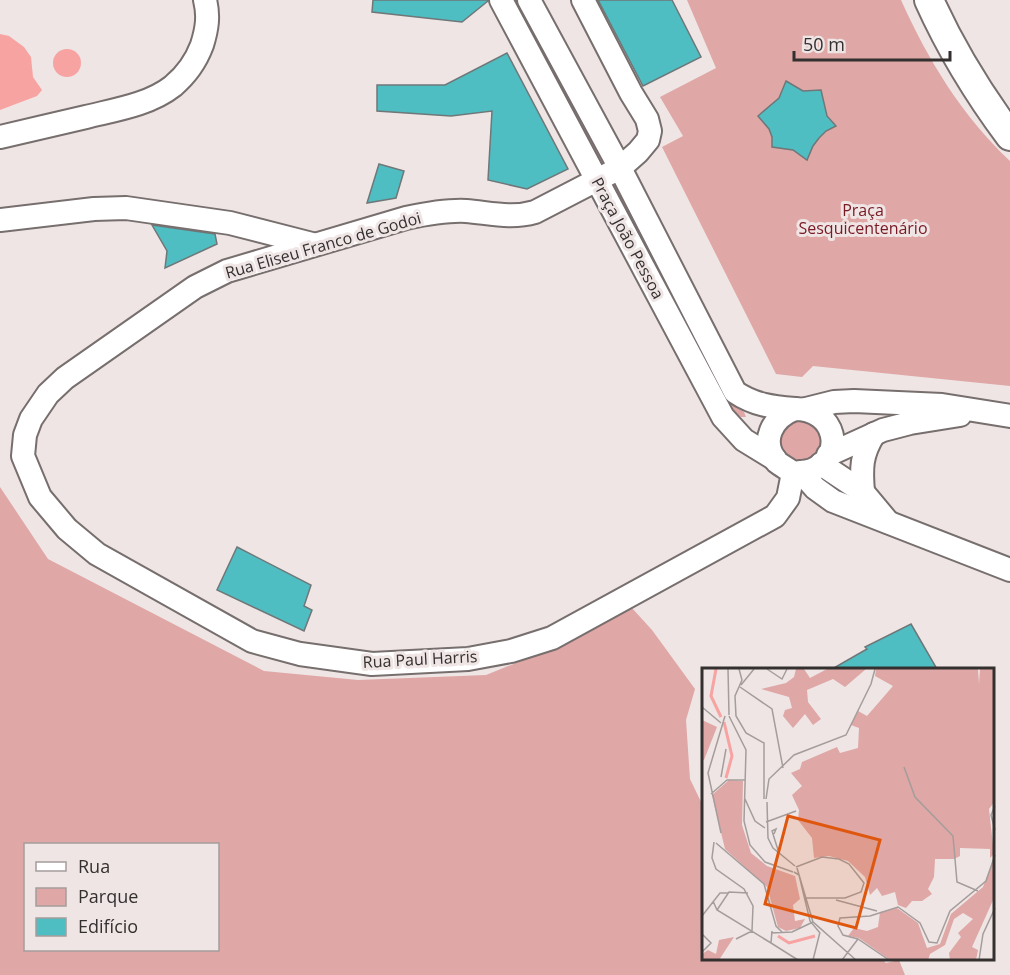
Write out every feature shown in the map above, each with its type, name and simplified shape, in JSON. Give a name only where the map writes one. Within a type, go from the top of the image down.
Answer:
[{"type":"main road","points":[[929,0],[943,31],[982,98],[1010,136]]},
{"type":"street","points":[[0,137],[120,109],[145,101],[172,87],[198,56],[205,37],[209,14],[205,0]]},
{"type":"street","name":"Praça João Pessoa","points":[[501,0],[723,417],[744,440],[804,465]]},
{"type":"street","name":"Praça João Pessoa","points":[[529,0],[620,168],[735,392],[749,401],[765,406],[801,409]]},
{"type":"street","name":"Rua Eliseu Franco de Godoi","points":[[24,456],[25,435],[31,419],[48,394],[65,378],[195,286],[227,271],[406,218],[436,212],[464,211],[507,216],[535,212],[620,168],[648,140],[650,131],[647,119],[583,0]]},
{"type":"street","points":[[0,220],[94,209],[126,208],[230,223],[314,244]]},
{"type":"street","points":[[889,523],[863,492],[770,450],[771,429],[777,419],[785,412],[834,402],[854,401],[942,405],[1010,416]]},
{"type":"street","points":[[801,409],[816,412],[824,418],[829,426],[832,446],[804,465]]},
{"type":"street","points":[[804,465],[874,434],[910,423],[979,411]]},
{"type":"street","points":[[863,492],[862,461],[865,448],[874,434]]},
{"type":"street","name":"Rua Paul Harris","points":[[24,456],[40,496],[67,530],[97,554],[252,641],[300,654],[372,664],[468,658],[511,651],[552,638],[775,516],[788,498],[804,465]]},
{"type":"street","points":[[804,465],[815,488],[833,501],[1010,570]]},
{"type":"green space","points":[[510,0],[518,0],[601,156],[600,163]]},
{"type":"green space","name":"Praça Sesquicentenário","points":[[687,0],[901,0],[948,86],[977,125],[1010,161],[1010,386],[813,366],[802,377],[776,374],[662,147],[683,136],[660,97],[716,68]]},
{"type":"green space","points":[[617,184],[729,398],[744,412],[746,417],[741,417],[730,409],[612,186]]},
{"type":"green space","points":[[801,420],[815,426],[821,440],[815,454],[801,460],[787,454],[781,440],[787,426]]},
{"type":"green space","points":[[0,487],[48,559],[264,671],[358,680],[486,675],[553,648],[631,607],[652,630],[695,689],[686,720],[690,779],[702,804],[702,960],[883,960],[886,963],[899,960],[905,975],[0,975]]},
{"type":"shaded area","points":[[0,34],[9,36],[24,47],[31,57],[33,77],[42,90],[37,96],[0,110]]},
{"type":"shaded area","points":[[67,49],[77,53],[81,63],[77,73],[67,77],[57,73],[53,63],[57,53]]},
{"type":"building","points":[[373,0],[488,1],[462,22],[372,12]]},
{"type":"building","points":[[598,0],[672,0],[701,57],[643,86]]},
{"type":"building","points":[[507,53],[568,169],[527,189],[488,180],[492,111],[451,116],[377,111],[377,85],[445,85]]},
{"type":"building","points":[[786,81],[803,91],[821,90],[827,116],[836,126],[819,138],[807,160],[793,150],[772,147],[769,129],[758,116],[779,98]]},
{"type":"building","points":[[379,164],[404,171],[396,198],[367,203]]},
{"type":"building","points":[[152,225],[215,234],[217,244],[165,268],[167,251]]},
{"type":"building","points":[[237,547],[311,585],[304,606],[312,610],[304,631],[217,590]]},
{"type":"building","points":[[911,624],[936,668],[834,668],[867,649],[865,647]]}]
